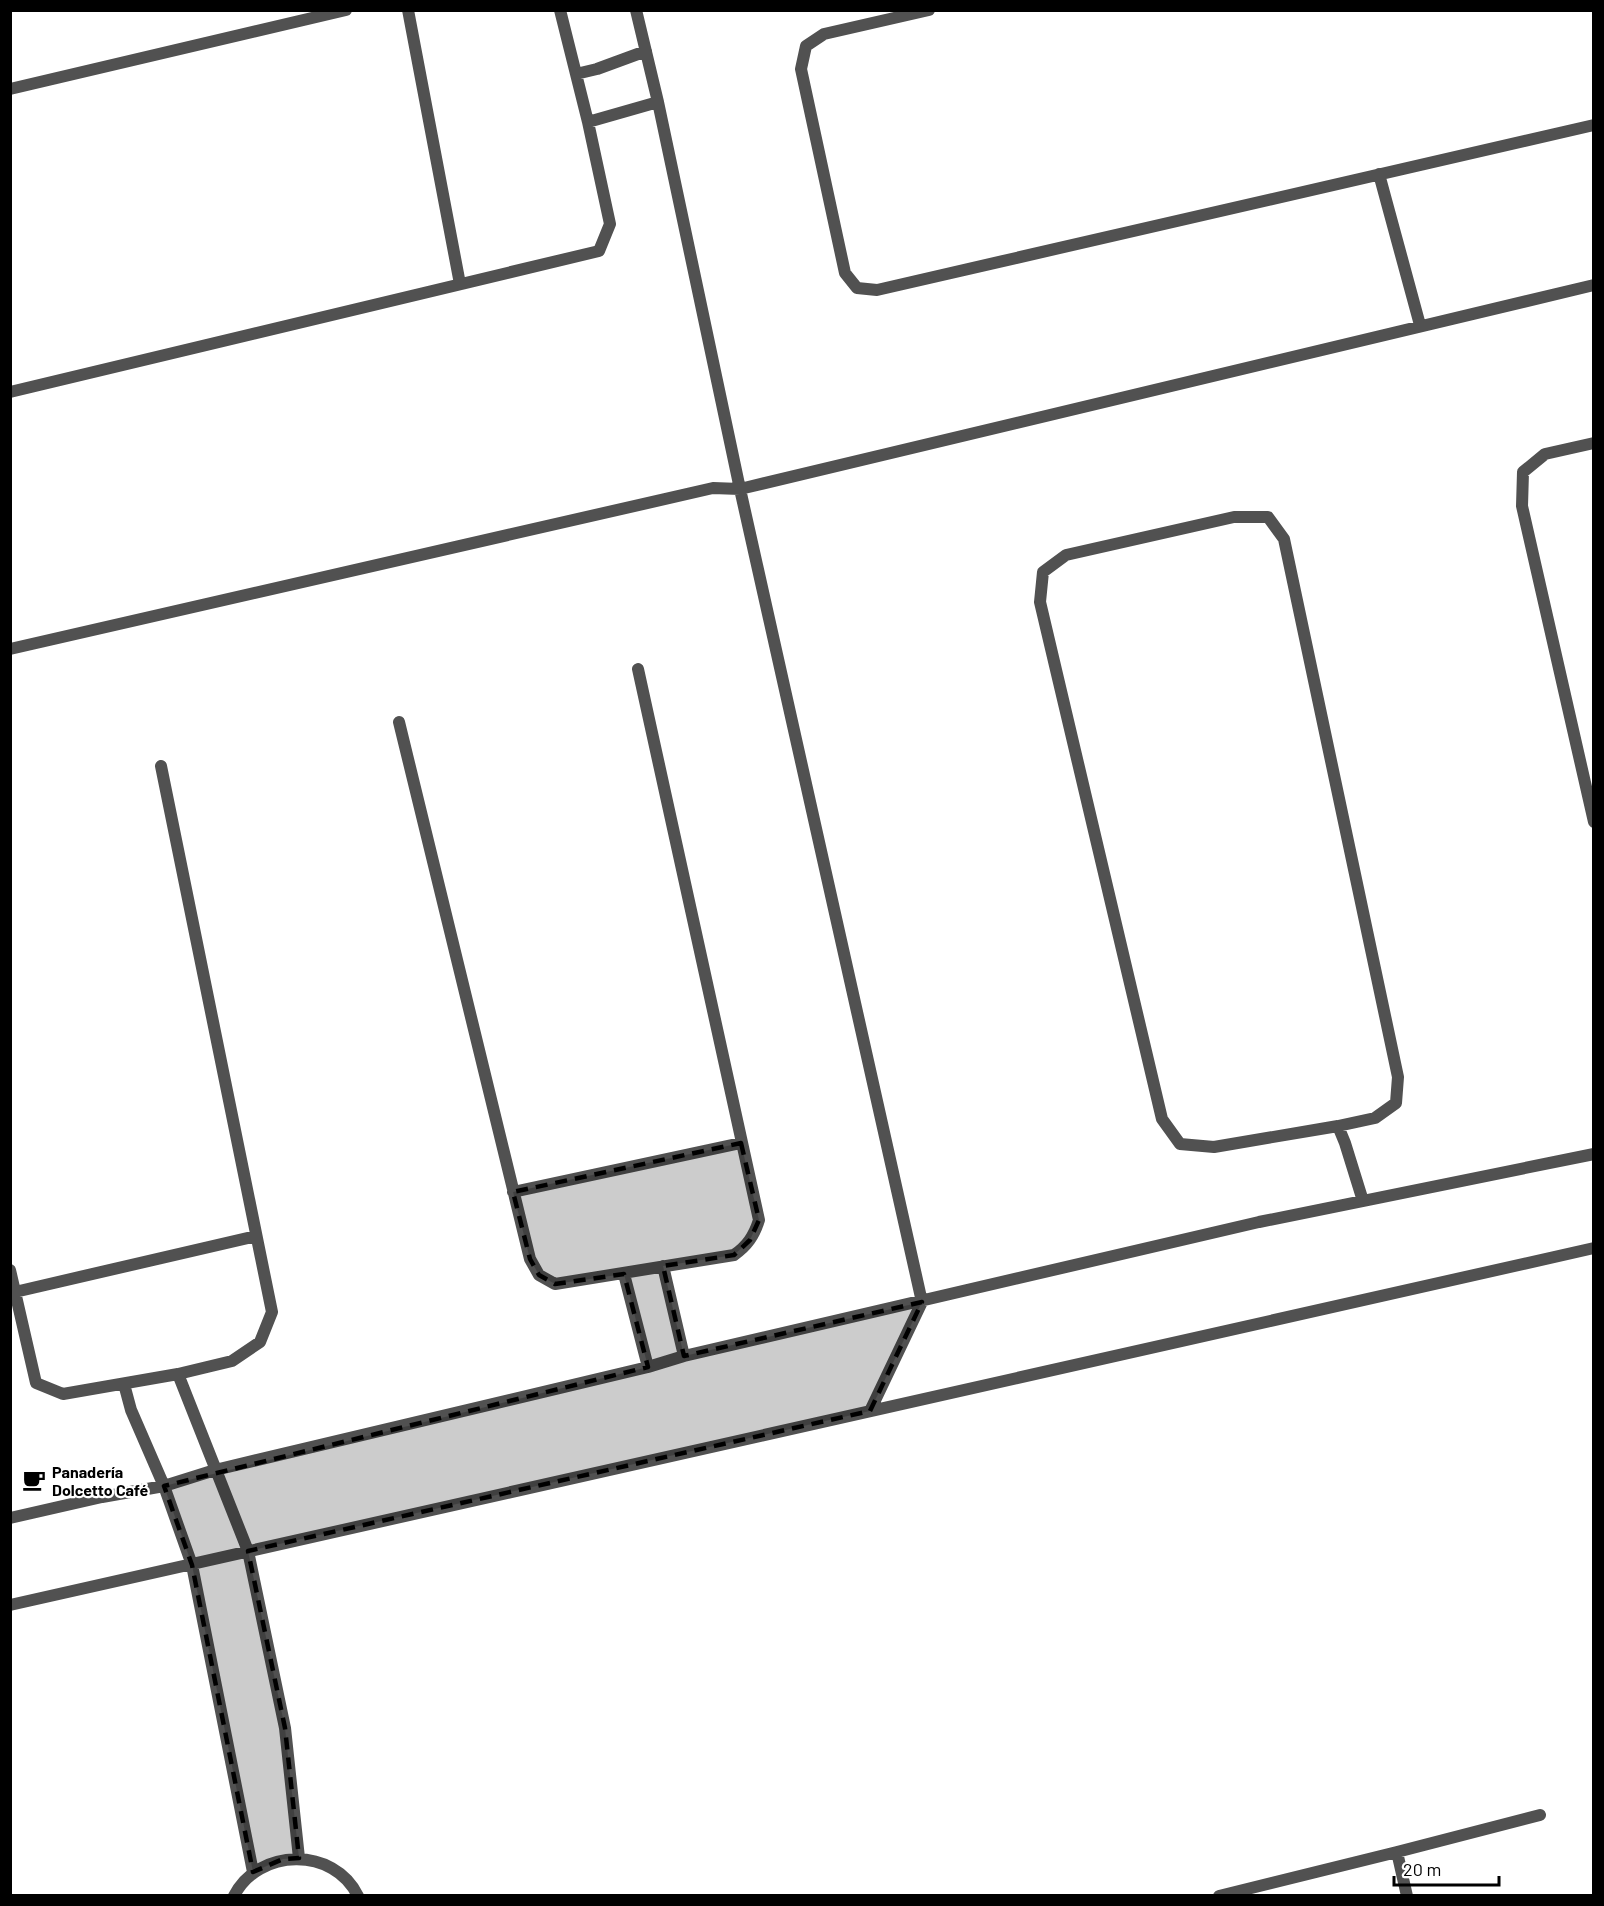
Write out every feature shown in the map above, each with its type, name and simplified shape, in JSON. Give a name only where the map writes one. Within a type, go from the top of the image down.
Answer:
[{"type":"street","points":[[10,89],[346,10]]},
{"type":"street","points":[[408,10],[460,284]]},
{"type":"street","points":[[10,392],[599,251],[610,224],[560,10]]},
{"type":"street","points":[[636,10],[658,102],[740,489],[922,1302],[870,1411]]},
{"type":"street","points":[[929,10],[824,34],[806,46],[801,69],[845,273],[857,288],[877,290],[1593,125]]},
{"type":"street","points":[[576,74],[597,69],[646,51]]},
{"type":"street","points":[[588,122],[658,102]]},
{"type":"street","points":[[1379,174],[1420,325]]},
{"type":"street","points":[[10,649],[713,488],[740,489],[1593,285]]},
{"type":"street","points":[[1593,443],[1545,454],[1523,472],[1522,506],[1593,822]]},
{"type":"street","points":[[1234,517],[1268,517],[1284,539],[1398,1077],[1396,1103],[1375,1118],[1338,1126],[1214,1147],[1180,1144],[1162,1119],[1040,602],[1043,572],[1066,555],[1234,517]]},
{"type":"street","points":[[399,722],[513,1192],[530,1259],[539,1275],[555,1284],[734,1255],[750,1240],[759,1220],[638,669]]},
{"type":"street","points":[[10,1270],[36,1383],[63,1394],[178,1374],[232,1361],[260,1342],[272,1312],[161,766]]},
{"type":"street","points":[[1338,1126],[1363,1201]]},
{"type":"street","points":[[513,1192],[741,1143]]},
{"type":"street","points":[[10,1518],[102,1497],[164,1486],[215,1470],[648,1368],[684,1356],[1260,1222],[1593,1154]]},
{"type":"street","points":[[15,1292],[256,1236]]},
{"type":"street","points":[[10,1605],[1593,1248]]},
{"type":"street","points":[[663,1266],[684,1356]]},
{"type":"street","points":[[624,1274],[648,1368]]},
{"type":"street","points":[[178,1374],[248,1551],[285,1728],[299,1858]]},
{"type":"street","points":[[124,1384],[131,1410],[164,1486],[192,1565],[253,1872]]},
{"type":"street","points":[[1219,1896],[1540,1815]]},
{"type":"street","points":[[1397,1852],[1407,1896]]},
{"type":"street","points":[[234,1896],[238,1888],[253,1872],[283,1859],[299,1858],[321,1863],[340,1873],[355,1889],[358,1896]]},
{"type":"highlighted area","points":[[741,1143],[759,1220],[750,1240],[734,1255],[663,1266],[684,1356],[922,1302],[870,1411],[248,1551],[285,1728],[299,1858],[283,1859],[253,1872],[192,1565],[164,1486],[648,1367],[624,1274],[555,1284],[539,1275],[530,1259],[513,1192]]},
{"type":"place","name":"Panadería Dolcetto Café","points":[[34,1480]]}]
